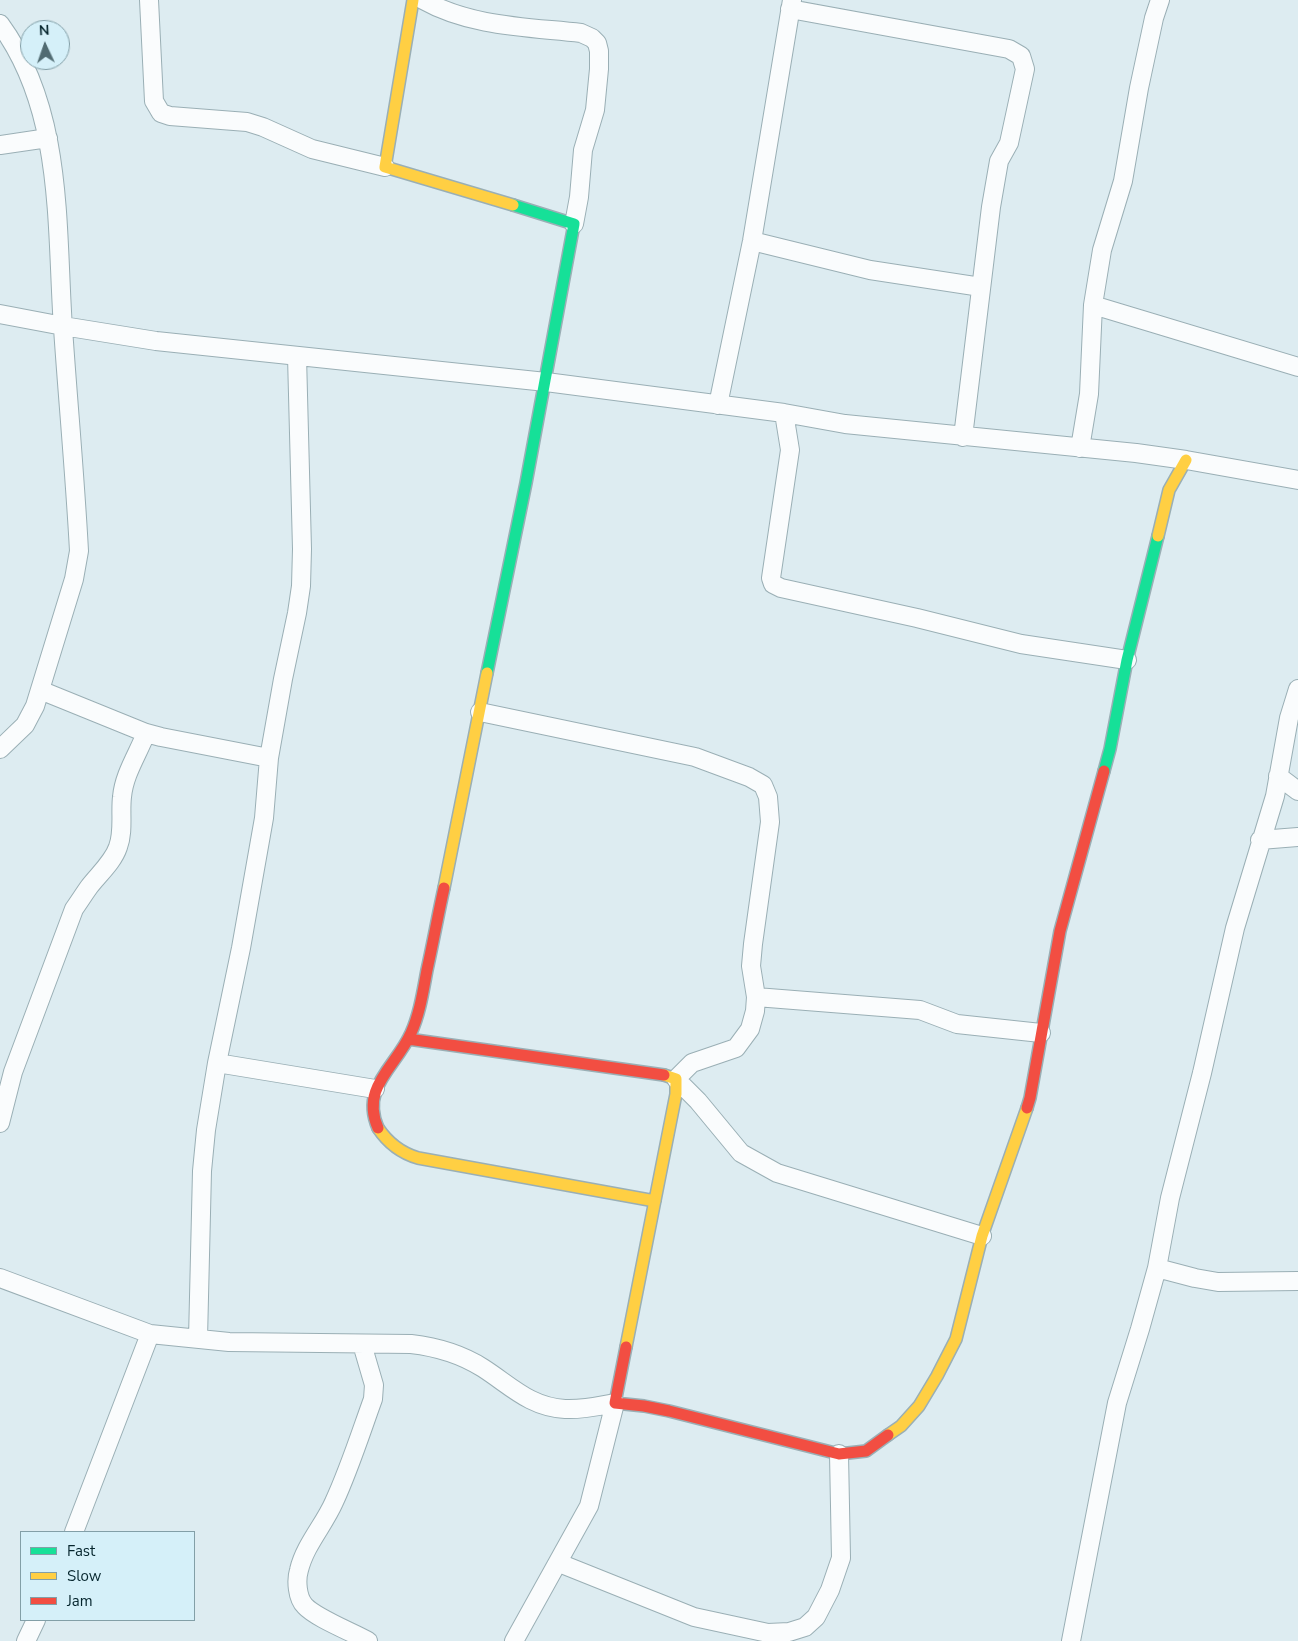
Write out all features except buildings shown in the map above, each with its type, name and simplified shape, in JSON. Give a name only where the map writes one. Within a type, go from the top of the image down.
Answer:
[{"type":"street","points":[[149,0],[154,101],[161,112],[170,116],[247,122],[263,127],[312,149],[386,167],[574,224]]},
{"type":"street","points":[[386,167],[413,0]]},
{"type":"street","points":[[423,0],[449,13],[473,20],[581,33],[592,38],[597,44],[599,69],[595,110],[583,150],[580,188],[546,382],[417,1020],[408,1039],[375,1089],[372,1109],[376,1124],[392,1146],[408,1155],[436,1162],[655,1201]]},
{"type":"street","points":[[1080,448],[1089,394],[1093,305],[1102,250],[1123,181],[1139,88],[1154,18],[1160,0]]},
{"type":"street","points":[[718,405],[752,241],[791,4],[1010,49],[1021,56],[1025,69],[1008,143],[999,161],[991,207],[963,436]]},
{"type":"street","points":[[0,24],[26,70],[38,98],[48,138],[58,215],[63,326],[79,551],[74,579],[36,706],[25,725],[0,749]]},
{"type":"street","points":[[0,145],[48,138]]},
{"type":"street","points":[[752,241],[870,270],[982,287]]},
{"type":"street","points":[[1093,305],[1298,368]]},
{"type":"street","points":[[0,314],[156,341],[546,382],[784,413],[845,424],[1136,453],[1298,480]]},
{"type":"street","points":[[198,1340],[202,1171],[206,1130],[264,818],[269,758],[283,679],[298,613],[301,586],[302,548],[297,356]]},
{"type":"street","points":[[784,413],[790,450],[771,578],[773,584],[781,588],[917,618],[1021,644],[1127,660]]},
{"type":"street","points":[[0,1278],[150,1334],[229,1342],[411,1344],[434,1347],[452,1352],[482,1368],[518,1394],[539,1404],[565,1409],[587,1409],[615,1403],[644,1406],[839,1454],[866,1451],[901,1426],[919,1406],[956,1339],[982,1236],[1030,1098],[1060,932],[1110,749],[1127,660],[1169,490],[1186,460]]},
{"type":"street","points":[[1071,1641],[1118,1403],[1157,1268],[1170,1198],[1202,1073],[1234,928],[1274,796],[1289,718],[1298,689]]},
{"type":"street","points":[[40,690],[161,738],[269,758]]},
{"type":"street","points":[[480,712],[695,757],[748,777],[762,785],[768,797],[770,822],[752,952],[751,966],[756,997],[755,1011],[750,1029],[736,1048],[692,1063],[676,1080],[676,1094],[615,1403],[589,1506],[514,1641]]},
{"type":"street","points":[[0,1122],[7,1070],[74,909],[88,888],[112,859],[118,848],[121,838],[124,785],[146,733]]},
{"type":"street","points":[[1278,776],[1298,791]]},
{"type":"street","points":[[1260,840],[1298,837]]},
{"type":"street","points":[[756,997],[920,1010],[957,1024],[1041,1033]]},
{"type":"street","points":[[408,1039],[663,1074],[676,1080],[698,1101],[741,1153],[756,1163],[777,1173],[982,1236]]},
{"type":"street","points":[[218,1063],[375,1089]]},
{"type":"street","points":[[1157,1268],[1218,1282],[1298,1281]]},
{"type":"street","points":[[74,1531],[150,1334]]},
{"type":"street","points":[[362,1344],[374,1385],[373,1399],[334,1502],[307,1550],[299,1570],[298,1581],[300,1596],[304,1606],[368,1641]]},
{"type":"street","points":[[559,1563],[694,1616],[768,1633],[789,1632],[805,1627],[816,1616],[830,1590],[841,1558],[839,1454]]},
{"type":"street","points":[[26,1641],[36,1621]]},
{"type":"traffic: fast","points":[[487,673],[526,483],[574,224],[513,205]]},
{"type":"traffic: fast","points":[[1104,771],[1127,660],[1158,536]]},
{"type":"traffic: slow","points":[[413,0],[385,167],[513,205]]},
{"type":"traffic: slow","points":[[1158,536],[1169,490],[1186,460]]},
{"type":"traffic: slow","points":[[444,888],[487,673]]},
{"type":"traffic: slow","points":[[626,1347],[676,1094],[676,1079],[664,1075]]},
{"type":"traffic: slow","points":[[888,1435],[901,1426],[919,1406],[956,1339],[982,1236],[1027,1108]]},
{"type":"traffic: slow","points":[[378,1128],[395,1147],[418,1158],[655,1201]]},
{"type":"traffic: jam","points":[[1027,1108],[1060,931],[1104,771]]},
{"type":"traffic: jam","points":[[378,1128],[373,1101],[382,1078],[405,1045],[417,1018],[444,888]]},
{"type":"traffic: jam","points":[[408,1039],[664,1075]]},
{"type":"traffic: jam","points":[[626,1347],[615,1403],[669,1411],[839,1454],[866,1451],[888,1435]]}]
